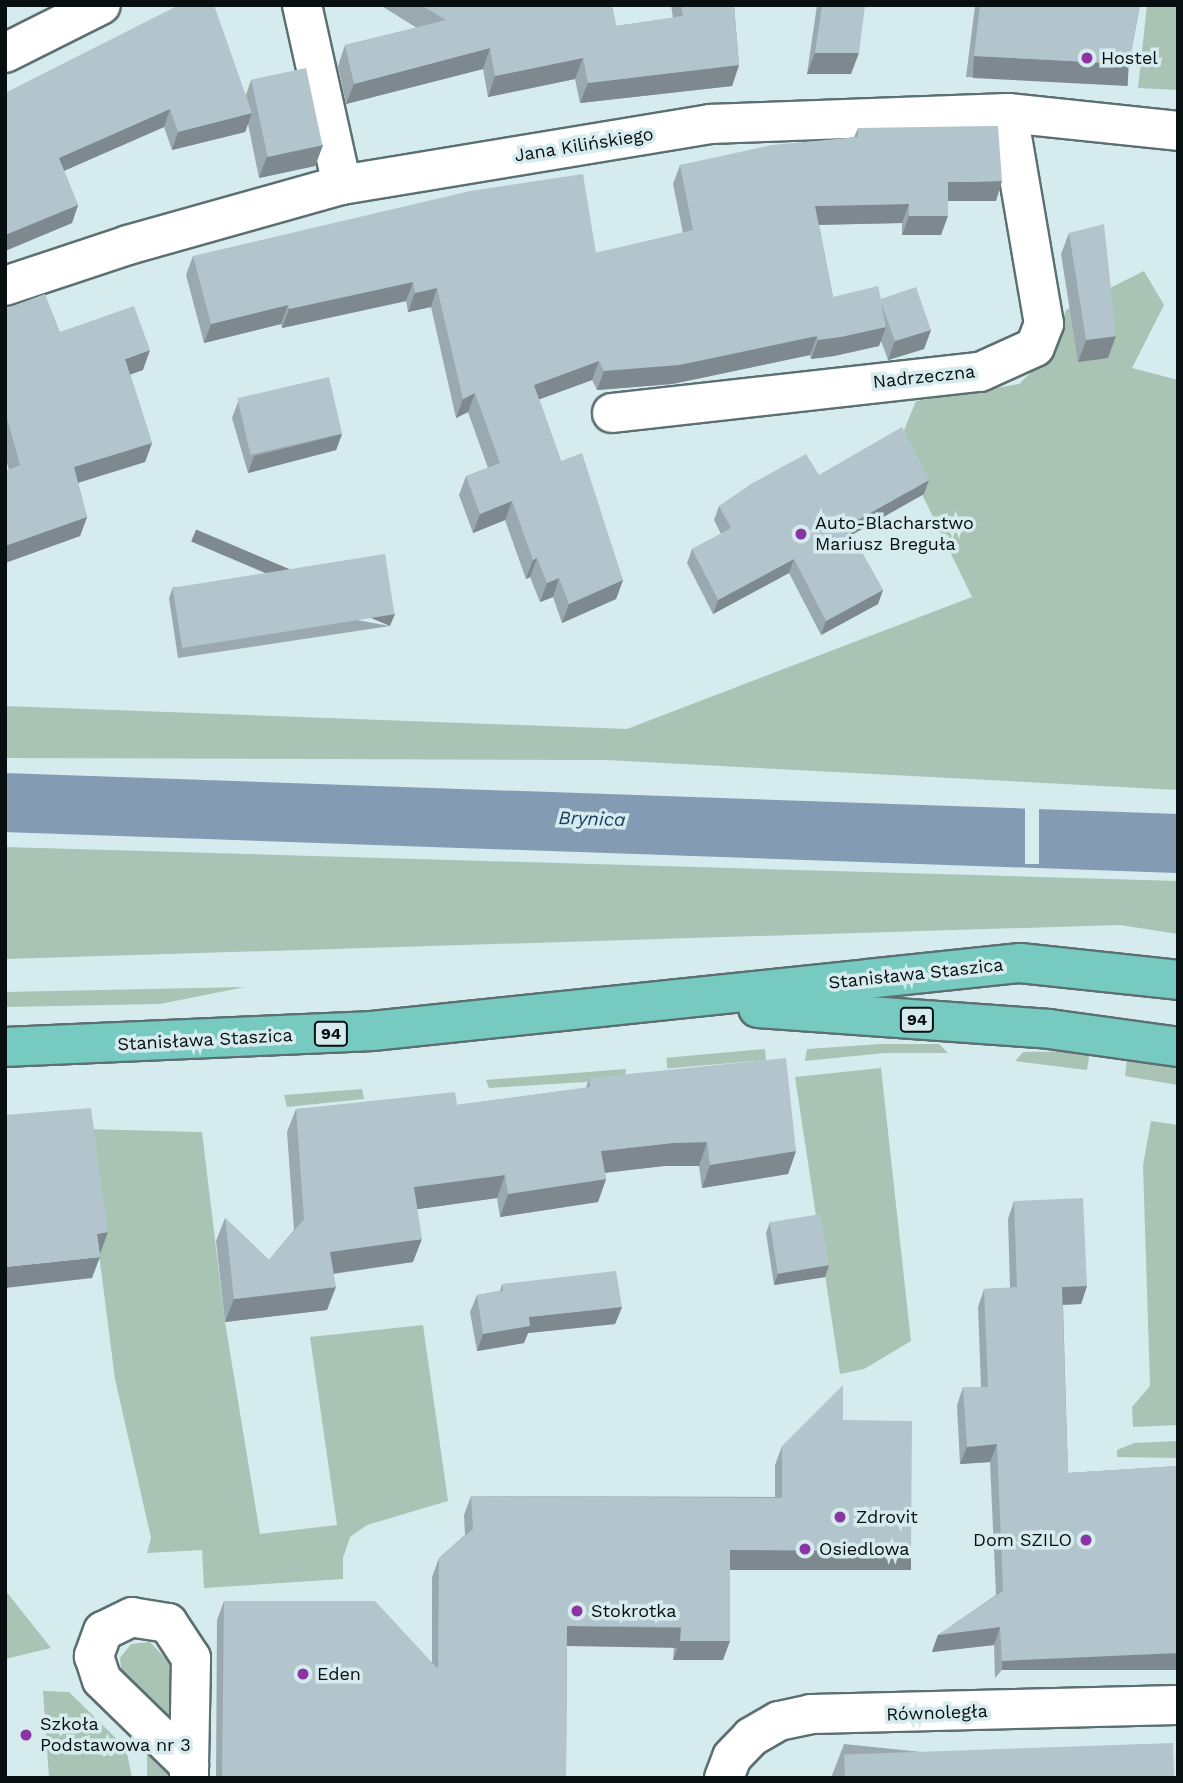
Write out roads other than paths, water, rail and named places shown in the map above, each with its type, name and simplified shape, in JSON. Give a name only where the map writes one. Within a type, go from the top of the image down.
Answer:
[{"type":"main road","name":"Stanisława Staszica","points":[[5,1047],[372,1031],[1020,963],[1178,981]]},
{"type":"main road","name":"Stanisława Staszica","points":[[654,1000],[1049,1029],[1178,1047]]},
{"type":"street","points":[[5,53],[101,5]]},
{"type":"street","points":[[302,5],[342,185]]},
{"type":"street","name":"Jana Kilińskiego","points":[[5,286],[128,245],[342,185],[710,124],[1008,113],[1178,131]]},
{"type":"street","name":"Nadrzeczna","points":[[612,413],[980,372],[1035,347],[1044,324],[1008,113]]},
{"type":"street","name":"Równoległa","points":[[724,1778],[732,1757],[751,1737],[779,1721],[811,1714],[1178,1705]]},
{"type":"water","name":"Brynica","points":[[5,773],[1178,814],[1176,873],[5,832]]},
{"type":"place","name":"Hostel","points":[[1087,58]]},
{"type":"place","name":"Auto-Blacharstwo Mariusz Breguła","points":[[801,534]]},
{"type":"place","name":"Zdrovit","points":[[840,1517]]},
{"type":"place","name":"Dom SZILO","points":[[1086,1540]]},
{"type":"place","name":"Osiedlowa","points":[[805,1549]]},
{"type":"place","name":"Stokrotka","points":[[577,1611]]},
{"type":"place","name":"Eden","points":[[303,1674]]},
{"type":"place","name":"Szkoła Podstawowa nr 3","points":[[26,1735]]}]
